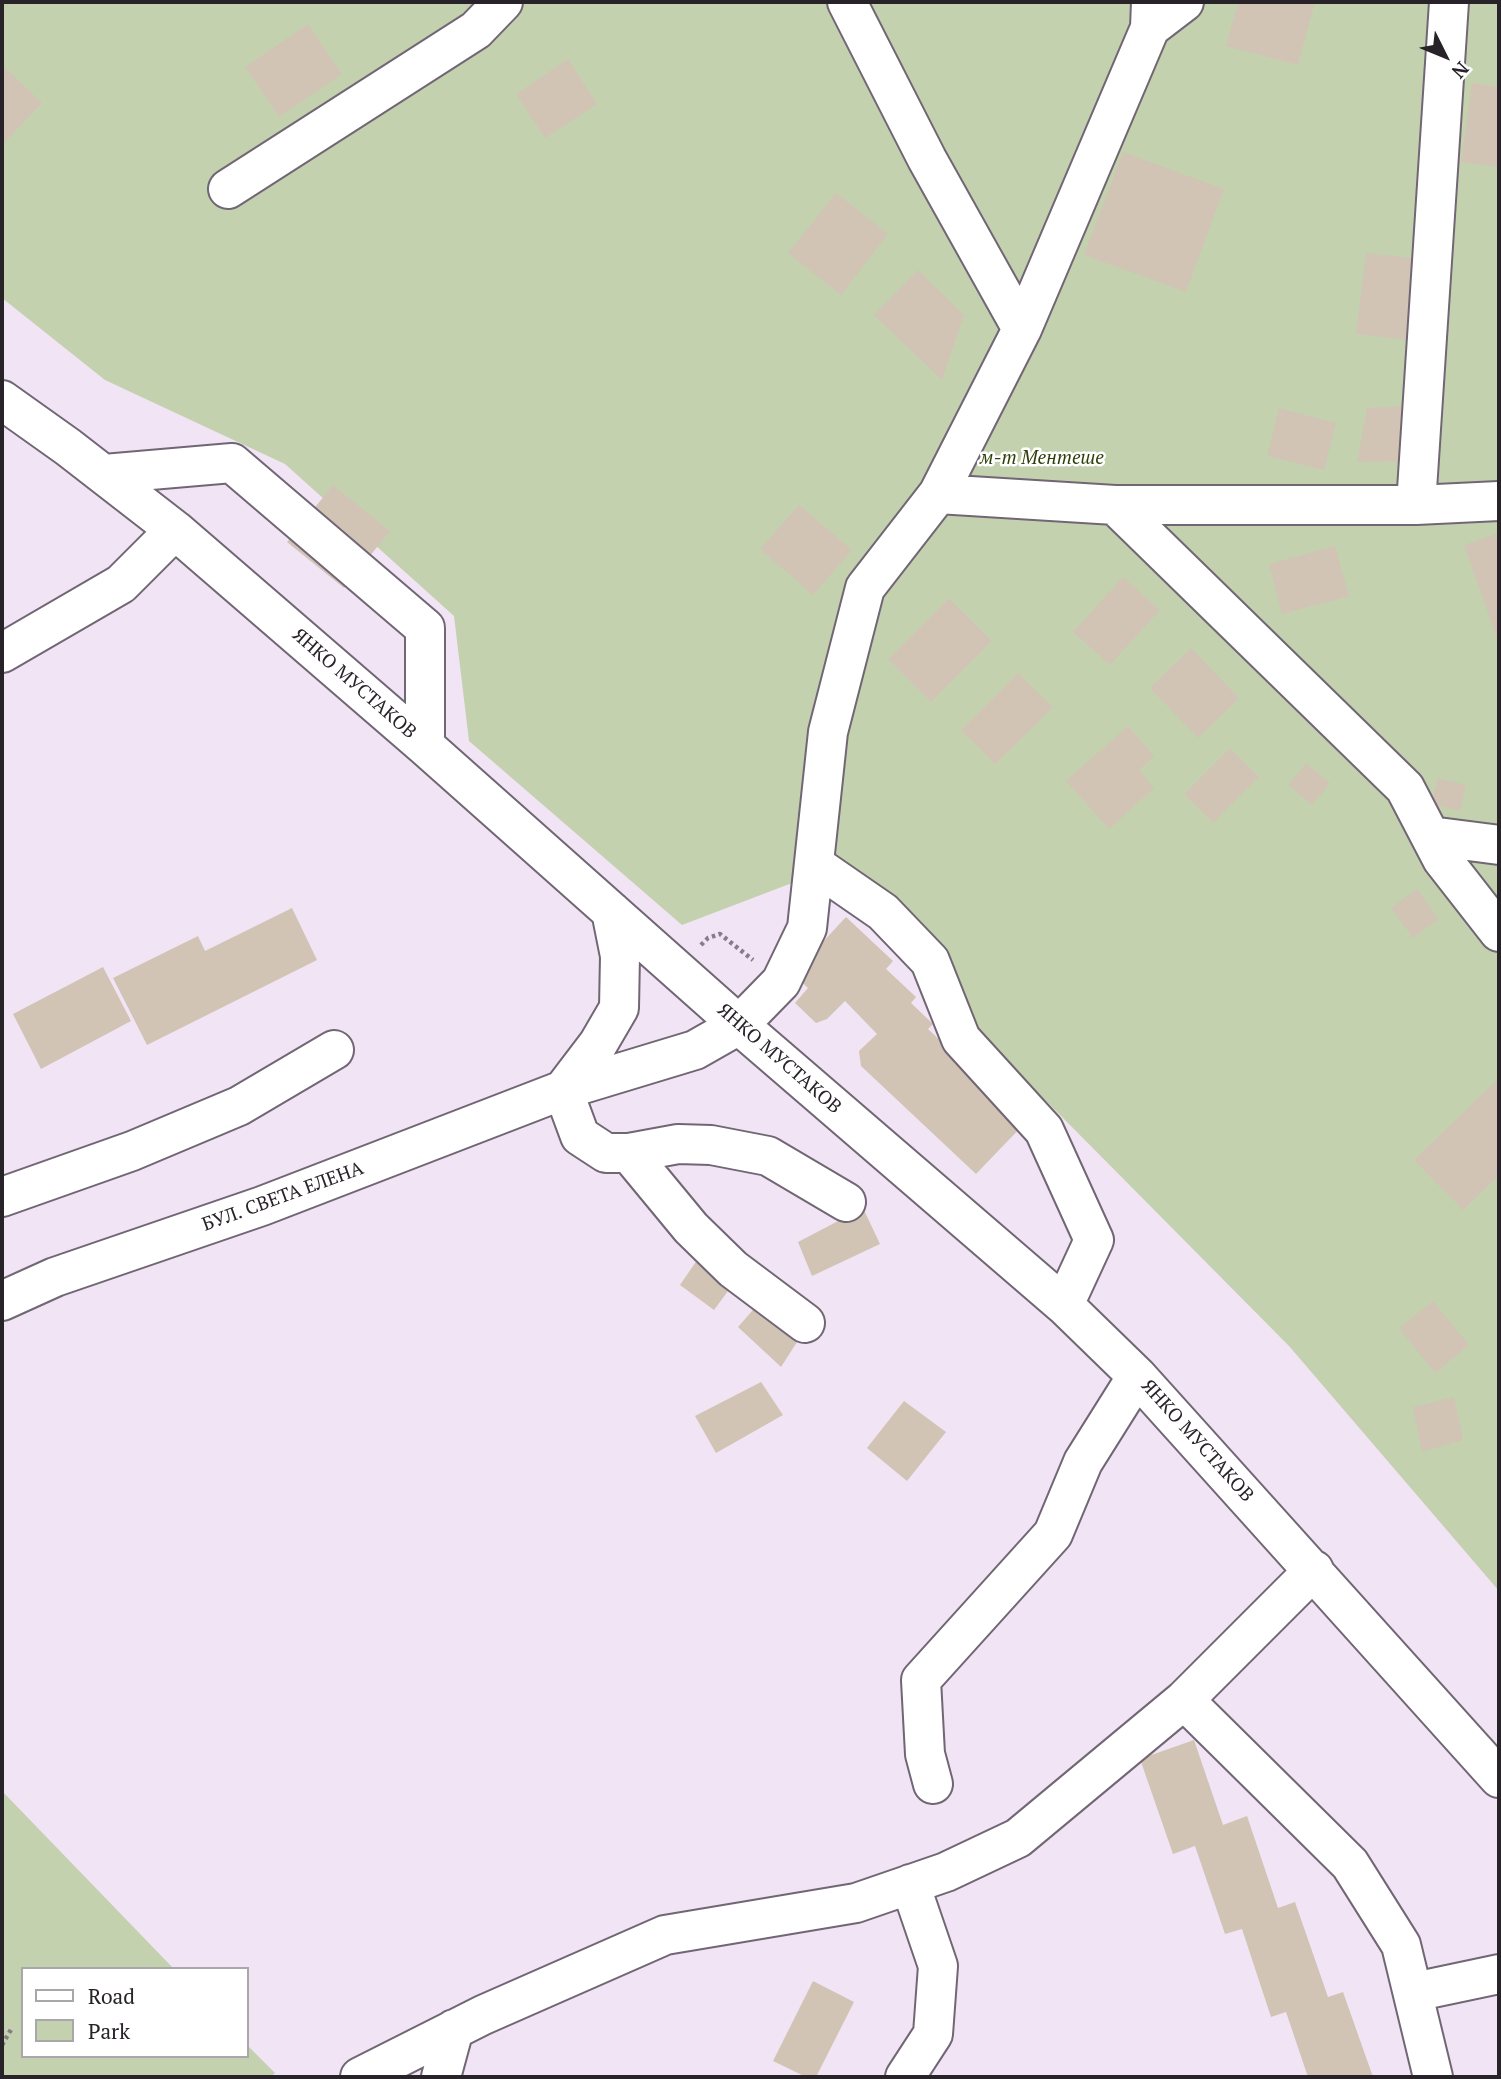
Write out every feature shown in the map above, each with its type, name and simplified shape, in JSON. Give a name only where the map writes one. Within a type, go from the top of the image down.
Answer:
[{"type":"street","points":[[228,189],[475,30],[503,2]]},
{"type":"street","points":[[847,2],[927,159],[1022,329]]},
{"type":"street","points":[[1151,15],[1184,2]]},
{"type":"street","points":[[1416,505],[1448,2]]},
{"type":"street","name":"БУЛ. СВЕТА ЕЛЕНА","points":[[2,1301],[55,1277],[262,1206],[563,1090],[695,1050],[739,1025],[780,982],[807,928],[828,732],[865,588],[937,494],[1022,329],[1151,15]]},
{"type":"street","name":"ЯНКО МУСТАКОВ","points":[[2,400],[104,474],[175,530],[425,746],[739,1025],[1064,1305],[1137,1376],[1499,1778]]},
{"type":"street","points":[[104,474],[232,463],[425,628],[425,746]]},
{"type":"street","points":[[937,494],[1115,505],[1416,505],[1499,501]]},
{"type":"street","points":[[1115,505],[1405,788],[1442,859],[1499,932]]},
{"type":"street","points":[[2,653],[121,584],[175,530]]},
{"type":"street","points":[[1430,836],[1499,845]]},
{"type":"street","points":[[815,865],[883,912],[930,961],[961,1039],[1044,1130],[1094,1240],[1064,1305]]},
{"type":"street","points":[[611,911],[620,956],[619,1008],[598,1044],[563,1090],[580,1136],[606,1153],[629,1153],[678,1144],[711,1145],[768,1156],[846,1202]]},
{"type":"street","points":[[2,1197],[132,1152],[239,1106],[334,1050]]},
{"type":"street","points":[[629,1153],[691,1228],[733,1269],[805,1323]]},
{"type":"street","points":[[933,1784],[925,1754],[921,1679],[1053,1534],[1083,1462],[1137,1376]]},
{"type":"street","points":[[360,2077],[454,2029],[665,1935],[856,1903],[946,1872],[1018,1838],[1184,1700],[1314,1570]]},
{"type":"street","points":[[1184,1700],[1350,1864],[1401,1945],[1433,2077]]},
{"type":"street","points":[[905,2077],[933,2034],[938,1966],[909,1884]]},
{"type":"street","points":[[1414,1992],[1499,1973]]},
{"type":"street","points":[[441,2077],[454,2029]]},
{"type":"path","points":[[679,970],[708,938],[720,934],[780,982]]},
{"type":"path","points":[[2,2045],[12,2028]]},
{"type":"green space","name":"м-т Ментeше","points":[[2,2],[1499,2],[1499,1591],[1289,1346],[954,1008],[834,867],[682,925],[469,741],[454,616],[285,464],[105,380],[2,298]]},
{"type":"green space","points":[[2,1791],[172,1967],[21,1967],[21,2058],[248,2058],[248,2046],[275,2073],[271,2077],[2,2077]]},
{"type":"building","points":[[1238,2],[1315,2],[1298,65],[1226,46]]},
{"type":"building","points":[[308,24],[342,74],[279,117],[245,67]]},
{"type":"building","points":[[568,59],[597,104],[545,138],[516,94]]},
{"type":"building","points":[[2,65],[42,103],[2,145]]},
{"type":"building","points":[[1472,83],[1499,87],[1499,167],[1461,162]]},
{"type":"building","points":[[1123,152],[1224,189],[1186,292],[1084,255]]},
{"type":"building","points":[[836,193],[888,234],[841,295],[788,253]]},
{"type":"building","points":[[1366,253],[1420,259],[1410,340],[1356,334]]},
{"type":"building","points":[[918,270],[964,315],[942,380],[874,315]]},
{"type":"building","points":[[1416,405],[1411,461],[1357,462],[1367,408]]},
{"type":"building","points":[[1279,408],[1336,423],[1324,470],[1267,456]]},
{"type":"building","points":[[333,485],[390,531],[344,588],[287,542]]},
{"type":"building","points":[[799,505],[852,550],[813,595],[760,549]]},
{"type":"building","points":[[1499,533],[1499,644],[1464,545]]},
{"type":"building","points":[[1335,546],[1349,596],[1282,614],[1269,564]]},
{"type":"building","points":[[1123,577],[1160,610],[1110,665],[1073,632]]},
{"type":"building","points":[[949,598],[992,641],[931,702],[888,659]]},
{"type":"building","points":[[1191,648],[1239,698],[1198,738],[1150,688]]},
{"type":"building","points":[[1018,673],[1053,707],[995,764],[961,730]]},
{"type":"building","points":[[1128,726],[1154,756],[1139,770],[1154,788],[1109,829],[1066,781]]},
{"type":"building","points":[[1230,748],[1259,777],[1213,823],[1184,794]]},
{"type":"building","points":[[1306,763],[1330,783],[1312,805],[1288,785]]},
{"type":"building","points":[[1438,778],[1466,785],[1460,811],[1431,804]]},
{"type":"building","points":[[1417,889],[1438,919],[1413,938],[1391,908]]},
{"type":"building","points":[[292,908],[317,960],[147,1045],[113,978],[198,936],[205,951]]},
{"type":"building","points":[[846,917],[893,961],[886,969],[916,997],[911,1003],[933,1024],[928,1029],[946,1046],[944,1049],[1024,1124],[976,1174],[861,1066],[859,1051],[877,1034],[845,1001],[827,1019],[816,1023],[795,1003],[808,988],[793,974]]},
{"type":"building","points":[[103,967],[131,1021],[41,1069],[13,1014]]},
{"type":"building","points":[[1499,1078],[1499,1175],[1463,1210],[1414,1160]]},
{"type":"building","points":[[863,1208],[880,1244],[812,1276],[798,1242]]},
{"type":"building","points":[[704,1250],[739,1276],[714,1310],[680,1285]]},
{"type":"building","points":[[766,1295],[806,1328],[781,1367],[738,1327]]},
{"type":"building","points":[[1433,1301],[1469,1345],[1435,1373],[1399,1328]]},
{"type":"building","points":[[761,1382],[783,1415],[716,1453],[695,1416]]},
{"type":"building","points":[[1454,1397],[1463,1440],[1422,1452],[1413,1407]]},
{"type":"building","points":[[904,1401],[946,1432],[907,1481],[867,1448]]},
{"type":"building","points":[[1194,1740],[1223,1825],[1247,1816],[1278,1908],[1295,1902],[1328,1997],[1343,1992],[1373,2077],[1308,2077],[1286,2012],[1271,2017],[1242,1929],[1225,1934],[1195,1846],[1173,1854],[1140,1759]]},
{"type":"building","points":[[813,1981],[854,2002],[816,2077],[806,2077],[773,2061]]}]
